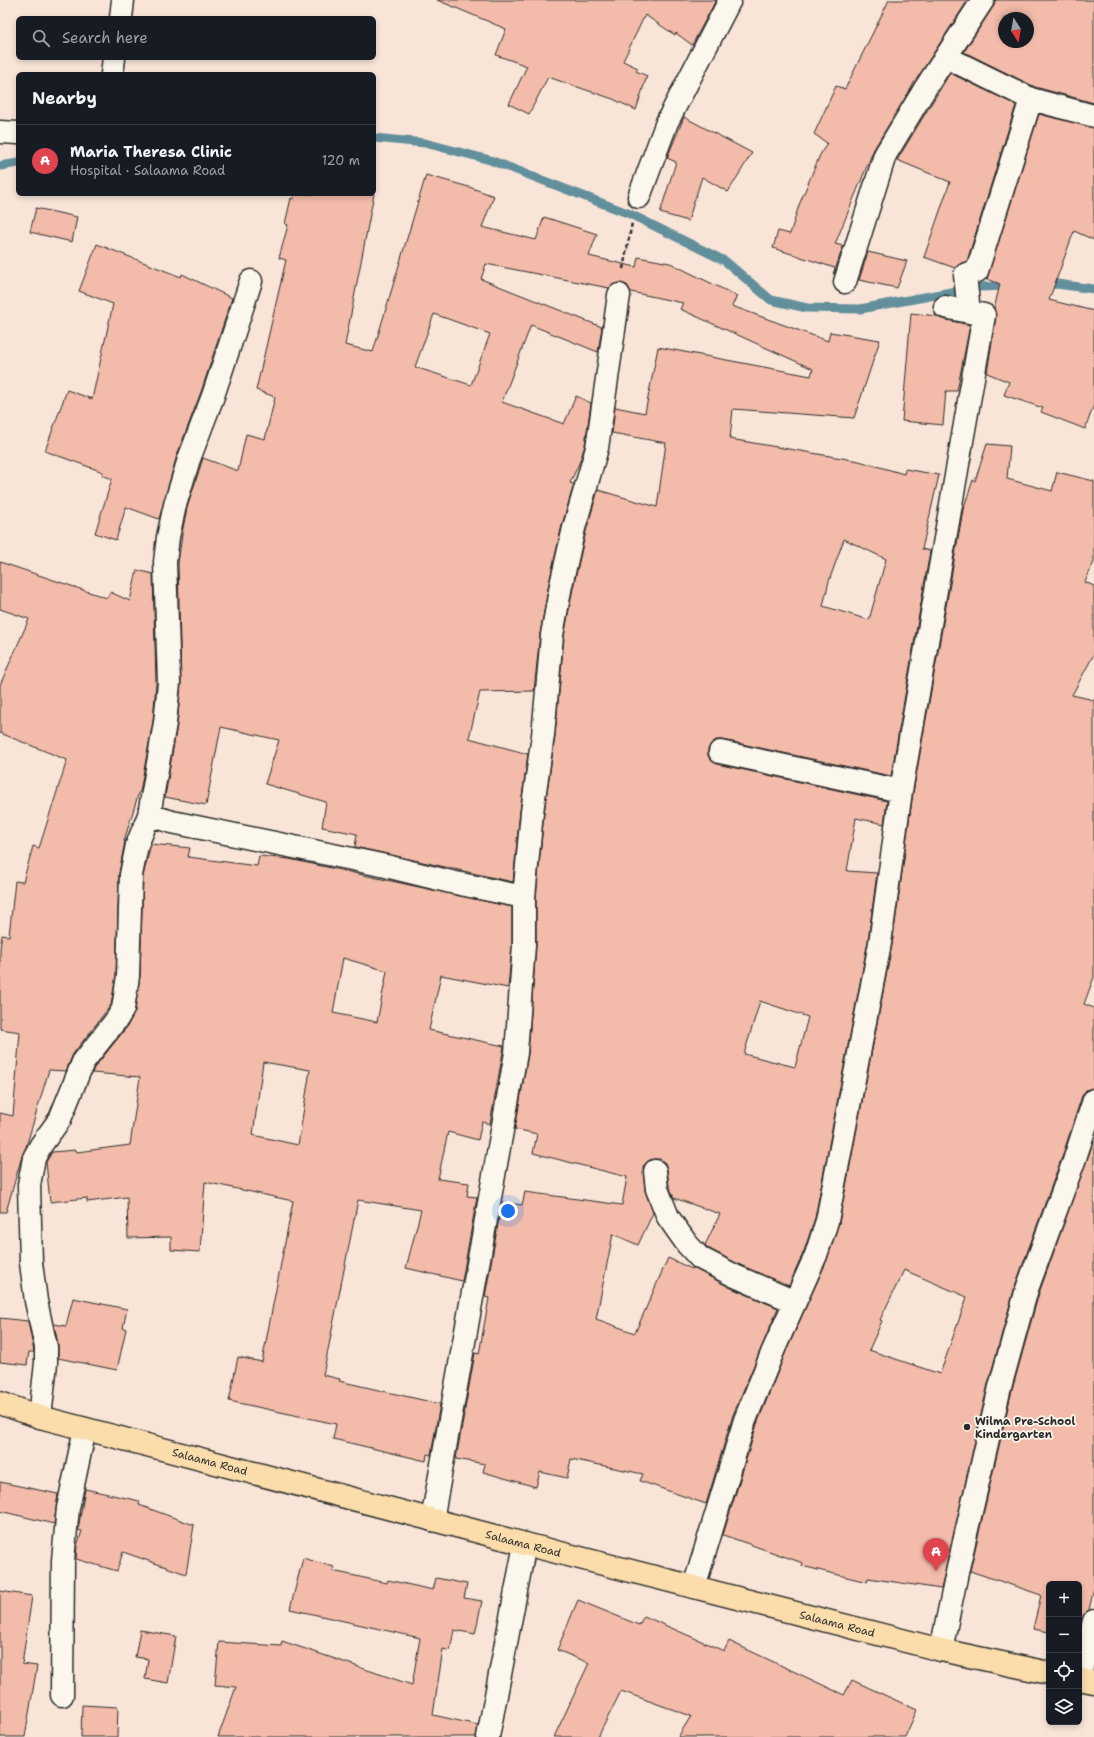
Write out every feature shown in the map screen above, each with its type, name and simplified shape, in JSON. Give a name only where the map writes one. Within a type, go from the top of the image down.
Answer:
[{"type":"main road","name":"Salaama Road","points":[[0,1402],[40,1417],[432,1520],[941,1650],[1046,1672]]},
{"type":"main road","points":[[1082,1680],[1094,1682]]},
{"type":"street","points":[[121,16],[123,0]]},
{"type":"street","points":[[639,197],[668,122],[730,0]]},
{"type":"street","points":[[845,282],[885,155],[983,0]]},
{"type":"street","points":[[946,57],[1031,99],[1094,116]]},
{"type":"street","points":[[112,72],[114,60]]},
{"type":"street","points":[[694,1587],[745,1420],[816,1255],[827,1221],[880,943],[901,791],[984,314],[967,298],[965,275],[977,271],[1031,99]]},
{"type":"street","points":[[0,132],[16,133]]},
{"type":"street","points":[[40,1417],[46,1363],[46,1347],[36,1301],[30,1263],[29,1185],[34,1158],[41,1145],[60,1119],[83,1062],[117,1019],[123,1009],[128,976],[131,875],[137,845],[149,815],[165,723],[169,683],[165,562],[168,537],[175,505],[189,460],[213,396],[251,281]]},
{"type":"street","points":[[432,1520],[516,1052],[524,945],[524,897],[532,812],[543,735],[552,635],[567,556],[597,448],[619,295]]},
{"type":"street","points":[[945,307],[967,298]]},
{"type":"street","points":[[720,752],[901,791]]},
{"type":"street","points":[[149,815],[172,822],[386,866],[451,882],[524,897]]},
{"type":"street","points":[[941,1650],[958,1568],[996,1403],[1027,1289],[1074,1161],[1094,1100]]},
{"type":"street","points":[[655,1171],[656,1189],[668,1217],[687,1244],[700,1258],[735,1276],[795,1302]]},
{"type":"street","points":[[62,1695],[63,1560],[68,1508],[85,1429]]},
{"type":"street","points":[[488,1737],[525,1544]]},
{"type":"street","points":[[1082,1667],[1094,1621]]},
{"type":"path","points":[[619,295],[628,237]]},
{"type":"building","points":[[437,0],[716,0],[692,45],[676,33],[675,35],[645,15],[623,61],[638,68],[636,71],[647,76],[636,110],[613,99],[548,77],[529,114],[509,104],[527,66],[496,55],[506,29]]},
{"type":"building","points":[[889,0],[968,0],[916,80],[874,149],[835,244],[843,246],[833,274],[835,268],[773,248],[778,231],[790,234],[799,205],[820,155],[827,143],[814,134],[836,86],[845,89]]},
{"type":"building","points":[[995,0],[1094,0],[1094,103],[1035,87],[964,52],[993,7]]},
{"type":"building","points":[[950,73],[1016,105],[967,261],[961,263],[955,268],[924,257],[950,182],[897,160]]},
{"type":"building","points":[[1039,114],[1094,128],[1094,240],[1074,231],[1049,300],[1094,311],[1094,405],[1085,429],[1041,412],[1043,408],[1004,395],[1009,382],[987,373],[996,317],[994,309],[1000,284],[987,279]]},
{"type":"building","points":[[684,117],[752,153],[728,192],[702,177],[688,221],[660,213],[676,162],[667,158]]},
{"type":"building","points":[[426,175],[469,187],[494,196],[482,227],[536,240],[544,217],[597,234],[589,256],[636,267],[638,257],[670,263],[737,296],[732,306],[828,341],[830,332],[880,340],[854,418],[733,409],[730,439],[859,461],[904,474],[905,469],[939,475],[922,549],[930,551],[891,776],[723,740],[716,740],[708,749],[708,756],[717,764],[887,801],[884,824],[856,818],[847,871],[877,873],[868,941],[815,1218],[804,1251],[789,1286],[740,1265],[708,1248],[705,1245],[720,1214],[674,1198],[669,1186],[665,1163],[660,1159],[648,1161],[643,1166],[645,1191],[653,1213],[638,1245],[613,1234],[596,1319],[635,1333],[668,1258],[692,1269],[693,1268],[729,1287],[778,1308],[733,1415],[706,1504],[640,1481],[643,1474],[571,1459],[567,1478],[540,1472],[536,1487],[483,1472],[485,1464],[456,1459],[475,1353],[479,1354],[489,1298],[485,1297],[502,1202],[522,1205],[525,1192],[622,1205],[627,1177],[533,1153],[537,1134],[515,1129],[528,1054],[536,946],[536,898],[544,813],[555,736],[564,637],[573,588],[586,531],[598,490],[657,507],[666,443],[612,433],[615,407],[645,413],[658,347],[811,376],[813,369],[680,309],[683,303],[631,292],[627,285],[621,283],[614,284],[609,288],[486,264],[481,279],[602,327],[598,352],[531,325],[502,402],[564,424],[576,396],[591,403],[585,445],[580,461],[570,483],[574,484],[562,525],[549,583],[540,634],[534,691],[480,692],[469,738],[528,754],[520,811],[513,882],[355,847],[357,834],[322,827],[326,802],[265,784],[279,740],[221,727],[206,805],[165,797],[177,725],[181,684],[178,563],[187,508],[203,458],[238,471],[246,434],[265,439],[275,397],[256,390],[286,260],[279,258],[288,225],[285,224],[291,198],[293,199],[294,196],[374,196],[345,345],[373,352]],"holes":[[[434,314],[490,334],[471,385],[415,367]],[[844,539],[886,559],[869,620],[823,606],[829,581]],[[760,1001],[808,1017],[795,1067],[744,1054]]]},
{"type":"building","points":[[36,208],[77,217],[72,242],[30,232]]},
{"type":"building","points":[[97,244],[181,277],[182,274],[232,298],[201,392],[177,455],[159,519],[126,507],[116,540],[95,533],[112,479],[102,475],[103,472],[45,451],[67,390],[92,399],[113,304],[79,291]]},
{"type":"building","points":[[868,252],[907,261],[897,288],[859,280]]},
{"type":"building","points":[[911,313],[937,316],[942,319],[970,325],[957,391],[946,391],[943,425],[902,421]]},
{"type":"building","points":[[987,444],[1010,446],[1007,479],[1052,491],[1057,472],[1094,481],[1094,562],[1085,582],[1094,586],[1094,654],[1072,695],[1094,700],[1094,977],[1084,1004],[1094,1008],[1094,1088],[1086,1090],[1082,1096],[1062,1157],[1015,1286],[988,1384],[941,1589],[868,1578],[867,1582],[802,1566],[803,1563],[723,1535],[757,1424],[784,1356],[827,1260],[839,1223],[892,945],[913,793],[963,510],[973,480],[975,481]],"holes":[[[904,1270],[967,1297],[940,1374],[869,1350],[882,1321],[880,1320]]]},
{"type":"building","points":[[0,562],[107,598],[110,592],[130,601],[137,570],[153,574],[156,683],[153,721],[140,792],[124,841],[119,873],[116,975],[111,1005],[73,1054],[66,1071],[49,1070],[6,1212],[0,1212],[0,1113],[13,1116],[20,1032],[0,1029],[0,948],[2,935],[9,936],[15,881],[23,882],[33,846],[39,848],[67,760],[0,733],[0,685],[29,619],[0,609]]},
{"type":"building","points":[[151,844],[190,848],[188,857],[257,866],[259,856],[289,859],[512,907],[512,945],[508,988],[441,975],[429,1030],[504,1046],[490,1124],[482,1122],[478,1140],[448,1132],[438,1179],[469,1183],[467,1196],[477,1197],[462,1281],[406,1268],[421,1210],[358,1200],[323,1375],[340,1379],[339,1381],[440,1404],[431,1455],[427,1454],[426,1461],[333,1439],[336,1424],[229,1401],[238,1357],[262,1362],[293,1201],[205,1182],[200,1252],[171,1250],[171,1237],[128,1238],[127,1197],[87,1202],[87,1198],[50,1202],[46,1162],[52,1152],[76,1150],[77,1152],[130,1145],[140,1077],[92,1073],[94,1068],[127,1027],[135,1011],[140,976],[143,876]],"holes":[[[343,958],[387,971],[377,1022],[333,1013]],[[263,1062],[310,1070],[298,1145],[253,1135]]]},
{"type":"building","points":[[1094,1140],[1094,1588],[1089,1610],[1082,1618],[1082,1581],[1046,1581],[1046,1631],[1033,1629],[1041,1595],[970,1571],[1012,1390],[1039,1293]]},
{"type":"building","points":[[73,1298],[127,1309],[123,1328],[126,1329],[117,1370],[58,1358],[58,1344],[54,1324],[66,1326]]},
{"type":"building","points":[[0,1318],[28,1321],[34,1352],[29,1352],[27,1365],[0,1362]]},
{"type":"building","points":[[0,1482],[58,1494],[54,1524],[0,1511]]},
{"type":"building","points":[[85,1489],[140,1501],[139,1505],[194,1525],[186,1574],[123,1552],[117,1571],[76,1559],[77,1546],[82,1531],[78,1530]]},
{"type":"building","points":[[303,1558],[334,1567],[333,1571],[387,1583],[388,1580],[433,1590],[436,1578],[467,1584],[464,1598],[482,1601],[475,1634],[454,1630],[450,1651],[443,1649],[433,1715],[478,1725],[476,1737],[218,1737],[236,1687],[215,1685],[219,1642],[281,1646],[282,1641],[412,1685],[420,1638],[290,1609]]},
{"type":"building","points":[[0,1591],[32,1596],[22,1664],[37,1666],[25,1737],[0,1737]]},
{"type":"building","points":[[578,1600],[639,1625],[644,1616],[724,1651],[729,1641],[844,1695],[852,1680],[917,1710],[905,1737],[678,1737],[691,1716],[621,1691],[598,1737],[554,1737],[589,1663],[557,1650]]},
{"type":"building","points":[[140,1630],[176,1636],[168,1683],[145,1679],[148,1659],[135,1657]]},
{"type":"building","points":[[82,1705],[118,1707],[117,1737],[81,1737]]},
{"type":"waterway","points":[[376,138],[425,143],[490,160],[630,214],[725,261],[771,300],[807,308],[860,309],[978,287],[1011,286]]},
{"type":"waterway","points":[[0,166],[16,163]]},
{"type":"waterway","points":[[1044,285],[1057,284],[1094,289]]},
{"type":"place","name":"Wilma Pre-School Kindergarten","points":[[967,1427]]},
{"type":"place","name":"Maria Theresa Clinic","points":[[936,1571]]}]
